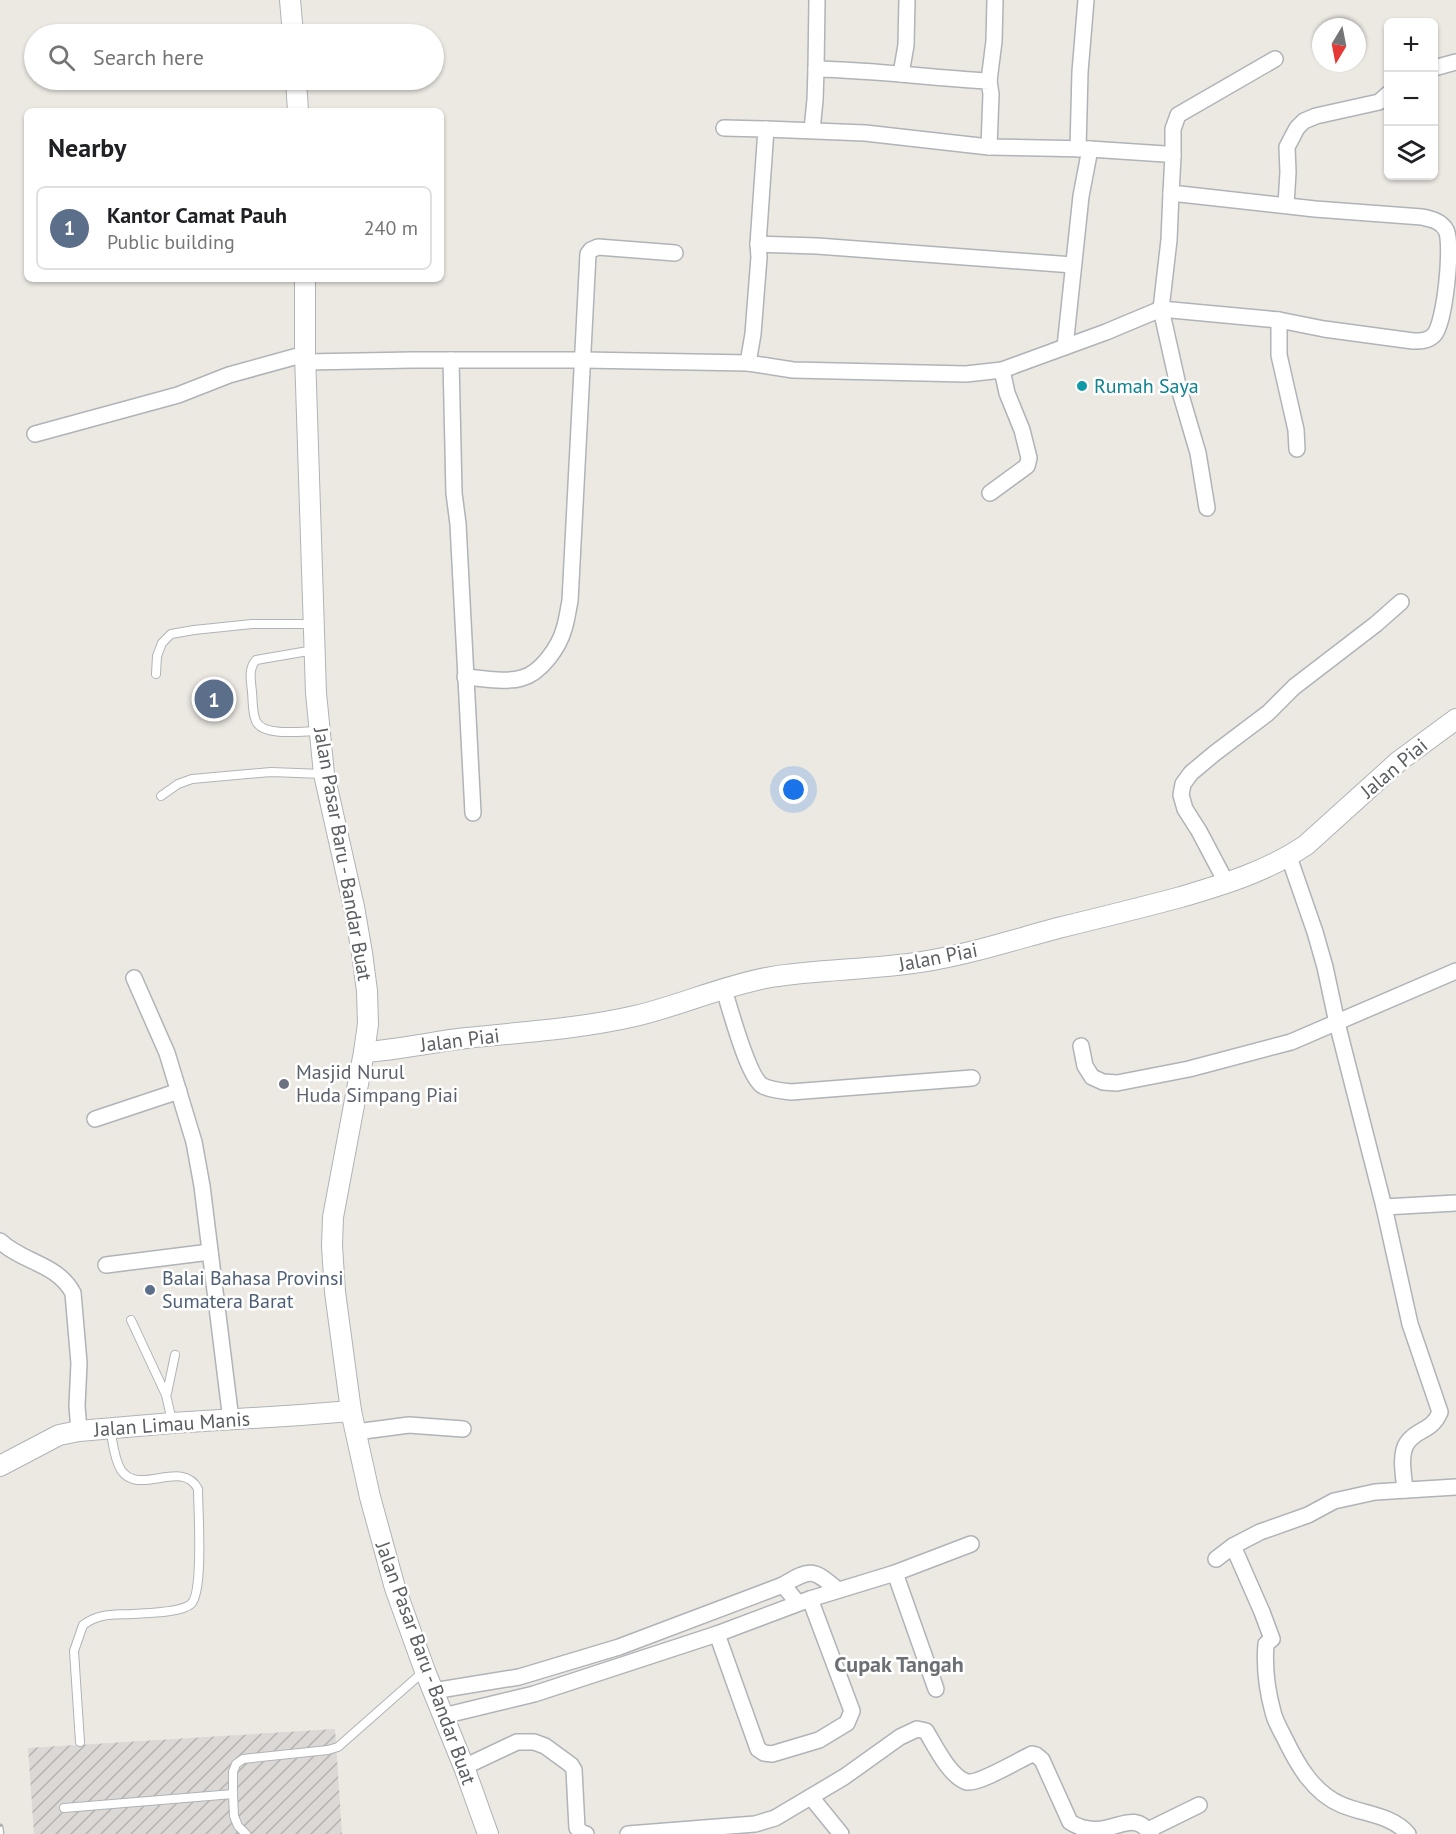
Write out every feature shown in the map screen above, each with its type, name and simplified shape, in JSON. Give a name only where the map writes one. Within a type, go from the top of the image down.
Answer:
[{"type":"street","points":[[290,0],[292,24]]},
{"type":"street","points":[[812,130],[815,100],[817,0]]},
{"type":"street","points":[[901,74],[906,45],[907,0]]},
{"type":"street","points":[[989,147],[991,94],[989,81],[994,41],[995,0]]},
{"type":"street","points":[[1065,347],[1084,149],[1080,72],[1086,0]]},
{"type":"street","points":[[1206,508],[1198,453],[1178,385],[1161,309],[1169,240],[1173,129],[1178,115],[1275,59]]},
{"type":"street","points":[[1438,67],[1456,62]]},
{"type":"street","points":[[816,69],[860,70],[939,79],[989,81]]},
{"type":"street","points":[[297,90],[298,108]]},
{"type":"street","points":[[1286,205],[1287,147],[1297,128],[1304,121],[1316,116],[1379,102],[1384,98]]},
{"type":"street","points":[[724,128],[865,133],[989,147],[1084,149],[1173,156]]},
{"type":"street","points":[[748,363],[753,334],[759,256],[766,129]]},
{"type":"street","points":[[35,434],[178,395],[229,375],[306,358],[748,363],[793,370],[966,374],[1002,370],[1161,309],[1279,320],[1413,342],[1426,340],[1436,333],[1440,324],[1447,286],[1449,242],[1442,224],[1422,217],[1171,193]]},
{"type":"street","points":[[758,244],[817,246],[1073,266]]},
{"type":"street","points":[[465,677],[522,679],[532,674],[545,662],[564,631],[570,601],[588,254],[598,247],[675,253]]},
{"type":"street","name":"Jalan Pasar Baru - Bandar Buat","points":[[305,282],[312,624],[320,731],[324,774],[363,953],[368,1013],[364,1052],[333,1217],[335,1292],[351,1411],[379,1534],[425,1671],[488,1834]]},
{"type":"street","points":[[1279,320],[1279,355],[1296,430],[1297,449]]},
{"type":"street","points":[[451,360],[454,493],[458,524],[473,813]]},
{"type":"street","points":[[990,493],[1027,466],[1029,458],[1022,430],[1007,393],[1002,370]]},
{"type":"street","points":[[1227,884],[1185,809],[1181,795],[1182,784],[1215,753],[1268,713],[1294,687],[1401,602]]},
{"type":"street","name":"Jalan Piai","points":[[364,1052],[576,1027],[637,1016],[769,978],[923,962],[1227,884],[1289,857],[1306,845],[1399,761],[1456,719]]},
{"type":"street","points":[[1289,857],[1320,949],[1410,1324],[1440,1412],[1436,1423],[1407,1444],[1403,1455],[1405,1490]]},
{"type":"street","points":[[1081,1046],[1085,1066],[1092,1077],[1103,1082],[1117,1083],[1189,1069],[1291,1042],[1456,971]]},
{"type":"street","points":[[134,978],[167,1053],[194,1142],[231,1420]]},
{"type":"street","points":[[724,990],[744,1052],[757,1080],[762,1085],[791,1092],[972,1078]]},
{"type":"street","points":[[95,1119],[178,1091]]},
{"type":"street","points":[[1384,1208],[1456,1203]]},
{"type":"street","points":[[0,1241],[16,1253],[61,1276],[73,1293],[79,1363],[77,1406],[79,1431]]},
{"type":"street","points":[[106,1265],[210,1252]]},
{"type":"street","name":"Jalan Limau Manis","points":[[0,1466],[59,1435],[79,1431],[351,1411]]},
{"type":"street","points":[[356,1432],[409,1425],[463,1429]]},
{"type":"street","points":[[1216,1559],[1233,1546],[1260,1532],[1308,1515],[1334,1501],[1353,1496],[1405,1490],[1456,1487]]},
{"type":"street","points":[[443,1716],[534,1694],[717,1634],[804,1601],[895,1573],[971,1545]]},
{"type":"street","points":[[1233,1546],[1272,1639],[1266,1644],[1266,1673],[1273,1714],[1294,1759],[1313,1785],[1326,1797],[1342,1805],[1392,1821],[1400,1825],[1408,1834]]},
{"type":"street","points":[[433,1691],[519,1677],[620,1647],[783,1585],[800,1574],[807,1573],[824,1578],[838,1590]]},
{"type":"street","points":[[895,1573],[936,1689]]},
{"type":"street","points":[[717,1634],[758,1749],[772,1754],[819,1740],[847,1723],[852,1711],[804,1601],[783,1585]]},
{"type":"street","points":[[519,1677],[534,1694]]},
{"type":"street","points":[[628,1834],[755,1824],[775,1818],[844,1777],[900,1737],[917,1729],[926,1731],[953,1772],[967,1782],[989,1776],[1032,1754],[1036,1755],[1042,1760],[1070,1822],[1078,1827],[1106,1828],[1132,1822],[1140,1824],[1149,1832],[1199,1805]]},
{"type":"street","points":[[464,1767],[517,1742],[534,1742],[545,1746],[571,1765],[574,1770],[577,1828],[586,1834]]},
{"type":"street","points":[[811,1797],[841,1834]]},
{"type":"lane","points":[[156,674],[157,656],[162,643],[171,634],[252,624],[312,624]]},
{"type":"lane","points":[[314,650],[256,660],[252,665],[251,681],[256,722],[261,727],[273,732],[320,731]]},
{"type":"lane","points":[[161,796],[178,784],[192,779],[271,772],[324,774]]},
{"type":"lane","points":[[131,1320],[166,1395],[172,1423]]},
{"type":"lane","points":[[166,1395],[174,1355]]},
{"type":"lane","points":[[80,1742],[74,1651],[83,1624],[98,1616],[184,1608],[194,1599],[199,1576],[198,1489],[195,1482],[185,1476],[146,1480],[126,1475],[117,1461],[110,1429]]},
{"type":"lane","points":[[246,1834],[238,1826],[234,1816],[233,1772],[236,1764],[243,1759],[338,1747],[425,1671]]},
{"type":"lane","points":[[64,1808],[233,1794]]},
{"type":"shaded area","points":[[335,1729],[342,1834],[34,1834],[28,1748]]},
{"type":"railway","points":[[0,1827],[1,1834]]},
{"type":"place","name":"Rumah Saya","points":[[1082,386]]},
{"type":"place","name":"Kantor Camat Pauh","points":[[214,699]]},
{"type":"place","name":"Masjid Nurul Huda Simpang Piai","points":[[284,1084]]},
{"type":"place","name":"Balai Bahasa Provinsi Sumatera Barat","points":[[150,1290]]},
{"type":"district","name":"Cupak Tangah","points":[[899,1664]]}]
